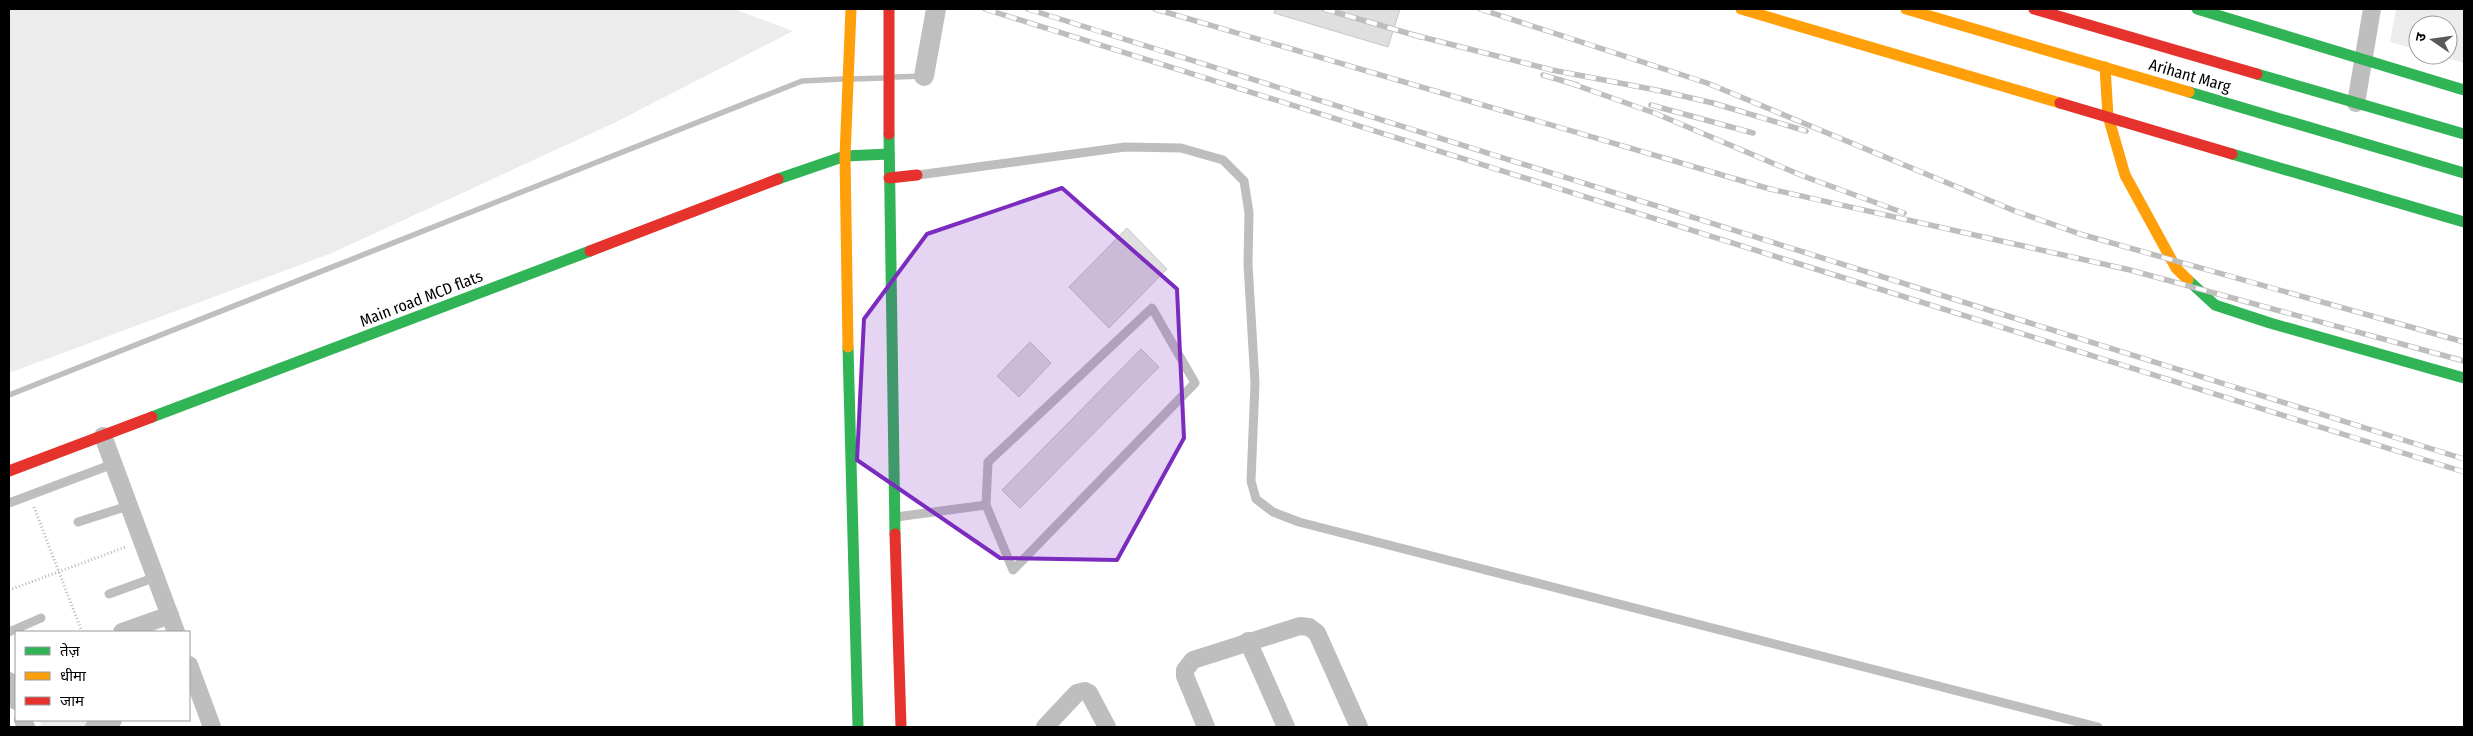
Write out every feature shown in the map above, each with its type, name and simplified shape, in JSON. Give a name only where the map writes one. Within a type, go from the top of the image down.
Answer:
[{"type":"street","points":[[851,9],[845,156],[845,230],[858,727]]},
{"type":"street","points":[[889,9],[889,178],[894,517],[901,727]]},
{"type":"street","points":[[1741,9],[2464,222]]},
{"type":"street","name":"Arihant Marg","points":[[1906,9],[2464,173]]},
{"type":"street","name":"Arihant Marg","points":[[2034,9],[2464,134]]},
{"type":"street","points":[[2197,9],[2464,90]]},
{"type":"street","points":[[2356,103],[2362,58],[2372,9]]},
{"type":"street","points":[[2105,67],[2108,116],[2125,175],[2176,268],[2215,305],[2280,326],[2464,378]]},
{"type":"street","name":"Main road MCD flats","points":[[9,471],[845,156],[889,154]]},
{"type":"street","points":[[889,178],[917,175]]},
{"type":"street","points":[[103,436],[176,631]]},
{"type":"street","points":[[125,631],[170,615]]},
{"type":"street","points":[[1206,727],[1185,676],[1185,670],[1193,660],[1300,626],[1309,627],[1317,633],[1359,727]]},
{"type":"street","points":[[1248,641],[1286,727]]},
{"type":"street","points":[[190,670],[194,692],[211,727]]},
{"type":"street","points":[[9,681],[15,698]]},
{"type":"street","points":[[1045,727],[1077,693],[1085,691],[1089,693],[1107,727]]},
{"type":"street","points":[[94,727],[110,721]]},
{"type":"lane","points":[[917,175],[1125,147],[1181,148],[1223,160],[1244,181],[1249,213],[1248,264],[1255,383],[1251,481],[1256,499],[1273,512],[1299,522],[2098,727]]},
{"type":"lane","points":[[1152,308],[1195,383],[1014,570],[986,505],[988,462],[1152,308]]},
{"type":"lane","points":[[9,502],[113,464]]},
{"type":"lane","points":[[894,517],[986,505]]},
{"type":"lane","points":[[78,522],[128,506]]},
{"type":"lane","points":[[109,594],[156,577]]},
{"type":"lane","points":[[9,632],[41,618]]},
{"type":"path","points":[[29,495],[82,631]]},
{"type":"path","points":[[9,590],[142,541]]},
{"type":"highlighted area","points":[[1062,188],[1177,289],[1184,438],[1117,560],[1000,558],[857,460],[864,319],[927,234]]},
{"type":"shaded area","points":[[9,9],[734,9],[793,31],[614,123],[332,253],[9,373]]},
{"type":"shaded area","points":[[2396,9],[2464,9],[2464,63],[2458,61],[2458,15],[2408,15],[2408,47],[2390,42]]},
{"type":"shaded area","points":[[39,721],[98,721],[81,727],[42,727]]},
{"type":"building","points":[[1275,9],[1400,9],[1388,47],[1274,13]]},
{"type":"building","points":[[1127,228],[1167,269],[1109,328],[1069,287]]},
{"type":"building","points":[[1030,342],[1051,363],[1019,397],[997,376]]},
{"type":"building","points":[[1141,349],[1159,367],[1020,508],[1002,490]]},
{"type":"waterway","points":[[924,76],[936,9]]},
{"type":"waterway","points":[[896,77],[924,76]]},
{"type":"waterway","points":[[853,79],[884,78]]},
{"type":"waterway","points":[[9,395],[802,81],[842,79]]},
{"type":"railway","points":[[985,9],[2464,472]]},
{"type":"railway","points":[[1028,9],[2464,459]]},
{"type":"railway","points":[[1155,9],[1770,189],[2130,270],[2464,361]]},
{"type":"railway","points":[[1324,9],[1421,37]]},
{"type":"railway","points":[[1480,9],[1707,83],[2015,211],[2080,234],[2464,342]]},
{"type":"railway","points":[[1414,35],[1552,70],[1713,103],[1806,131]]},
{"type":"railway","points":[[1543,75],[1577,85]]},
{"type":"railway","points":[[1570,83],[1657,114],[1803,176],[1904,213]]},
{"type":"railway","points":[[1651,105],[1753,133]]},
{"type":"traffic: fast","points":[[2197,9],[2464,90]]},
{"type":"traffic: fast","points":[[2257,74],[2464,134]]},
{"type":"traffic: fast","points":[[2189,92],[2464,173]]},
{"type":"traffic: fast","points":[[889,134],[895,534]]},
{"type":"traffic: fast","points":[[778,179],[845,156],[889,154]]},
{"type":"traffic: fast","points":[[2232,154],[2464,222]]},
{"type":"traffic: fast","points":[[152,417],[590,251]]},
{"type":"traffic: fast","points":[[2188,280],[2215,305],[2270,323],[2464,378]]},
{"type":"traffic: fast","points":[[848,347],[858,727]]},
{"type":"traffic: slow","points":[[848,347],[845,156],[851,9]]},
{"type":"traffic: slow","points":[[1741,9],[2060,103]]},
{"type":"traffic: slow","points":[[1906,9],[2189,92]]},
{"type":"traffic: slow","points":[[2105,67],[2108,116],[2125,175],[2176,268],[2188,280]]},
{"type":"traffic: jam","points":[[889,9],[889,134]]},
{"type":"traffic: jam","points":[[2034,9],[2257,74]]},
{"type":"traffic: jam","points":[[2060,103],[2232,154]]},
{"type":"traffic: jam","points":[[889,178],[917,175]]},
{"type":"traffic: jam","points":[[590,251],[778,179]]},
{"type":"traffic: jam","points":[[9,471],[152,417]]},
{"type":"traffic: jam","points":[[895,534],[901,727]]}]
